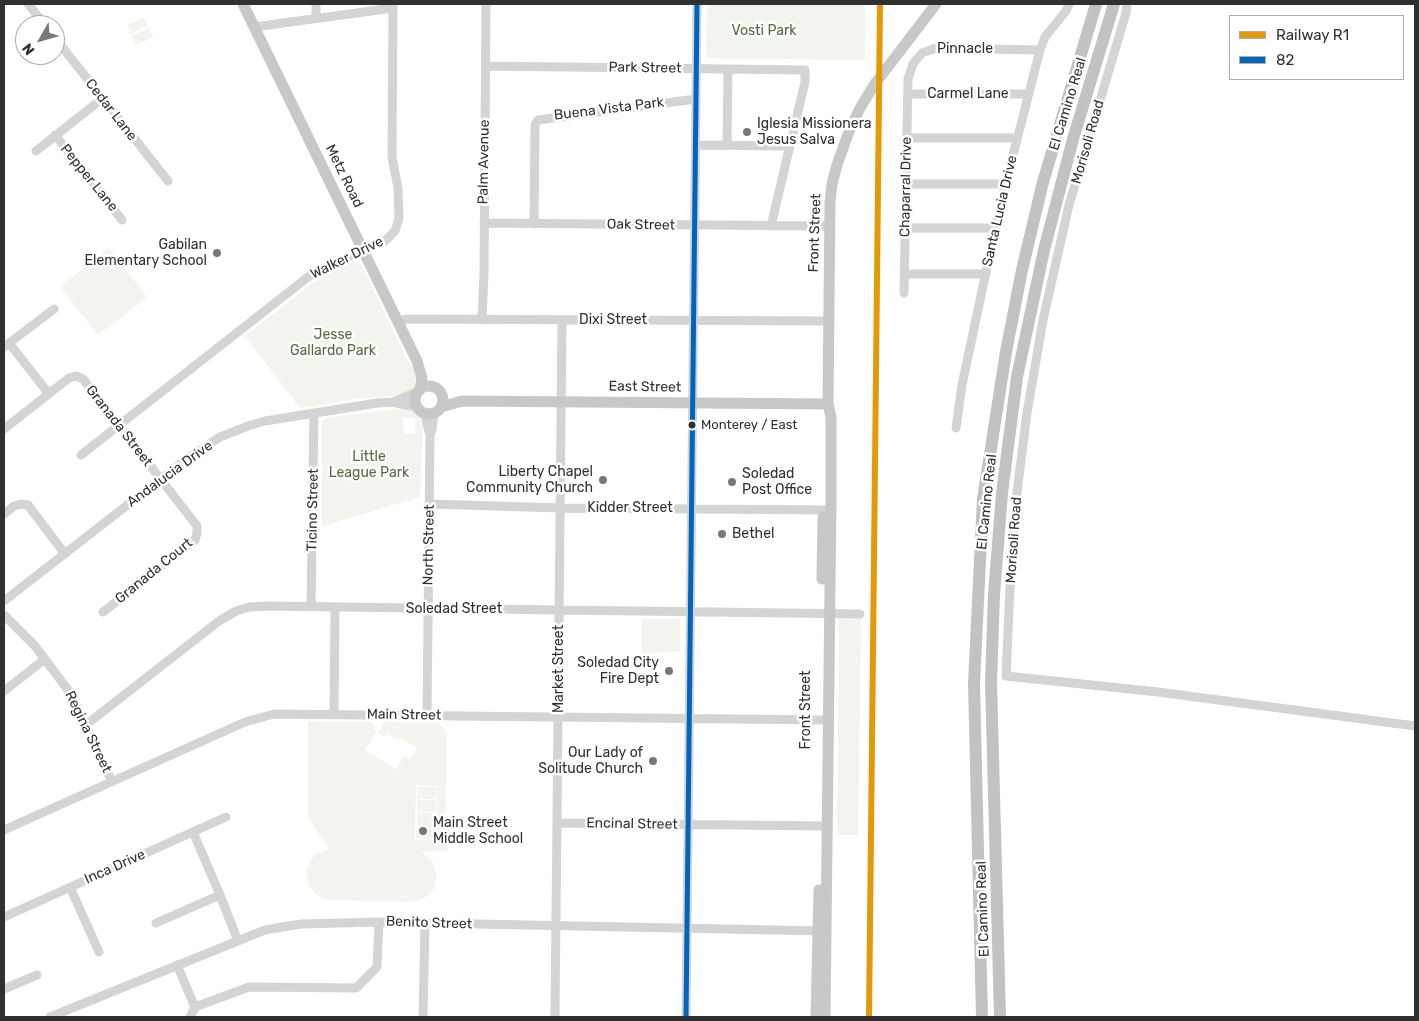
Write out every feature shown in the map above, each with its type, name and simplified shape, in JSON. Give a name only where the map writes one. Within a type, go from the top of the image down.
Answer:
[{"type":"highway","name":"El Camino Real","points":[[982,1017],[974,683],[984,499],[1006,352],[1022,270],[1043,182],[1096,4]]},
{"type":"highway","name":"El Camino Real","points":[[1000,1017],[992,682],[994,595],[1002,493],[1018,377],[1042,259],[1072,139],[1114,4]]},
{"type":"main road","name":"Metz Road","points":[[243,4],[417,361],[422,378],[415,400],[432,404],[423,367],[417,361]]},
{"type":"main road","name":"Front Street","points":[[825,1017],[822,931],[827,510],[824,417],[828,404],[829,226],[832,184],[848,134],[860,108],[874,85],[936,4]]},
{"type":"main road","name":"East Street","points":[[418,391],[430,386],[432,404],[462,401],[562,401],[828,404]]},
{"type":"main road","name":"Front Street","points":[[816,1017],[822,931]]},
{"type":"street","points":[[28,4],[37,15]]},
{"type":"street","points":[[316,4],[316,17]]},
{"type":"street","name":"Palm Avenue","points":[[482,320],[486,4]]},
{"type":"street","points":[[686,1017],[697,4]]},
{"type":"street","name":"Santa Lucia Drive","points":[[956,428],[962,385],[995,228],[1040,50],[1045,37],[1066,11],[1069,4]]},
{"type":"street","name":"Morisoli Road","points":[[1127,4],[1069,205],[1043,320],[1027,413],[1017,492],[1006,676],[1158,692],[1415,726]]},
{"type":"street","points":[[254,26],[393,6]]},
{"type":"street","name":"Walker Drive","points":[[81,455],[308,277],[389,238],[395,231],[399,218],[398,188],[392,157],[393,6]]},
{"type":"street","name":"Pinnacle","points":[[908,80],[910,71],[917,58],[922,53],[936,48],[1040,50]]},
{"type":"street","name":"Cedar Lane","points":[[65,51],[168,181]]},
{"type":"street","name":"Park Street","points":[[486,66],[805,70],[805,82],[789,146]]},
{"type":"street","points":[[727,145],[728,69]]},
{"type":"street","name":"Chaparral Drive","points":[[904,293],[908,80]]},
{"type":"street","name":"Carmel Lane","points":[[908,94],[1029,94]]},
{"type":"street","points":[[36,151],[102,98]]},
{"type":"street","name":"Buena Vista Park","points":[[534,224],[535,125],[538,120],[696,99]]},
{"type":"street","name":"Pepper Lane","points":[[55,136],[122,220]]},
{"type":"street","points":[[907,138],[1017,138]]},
{"type":"street","points":[[696,145],[789,146],[771,226]]},
{"type":"street","points":[[906,184],[1005,184]]},
{"type":"street","name":"Oak Street","points":[[484,223],[829,226]]},
{"type":"street","points":[[905,228],[995,228]]},
{"type":"street","points":[[904,274],[985,274]]},
{"type":"street","points":[[49,394],[6,345],[54,309]]},
{"type":"street","name":"Dixi Street","points":[[398,321],[408,319],[829,322]]},
{"type":"street","name":"Market Street","points":[[555,1017],[562,320]]},
{"type":"street","name":"Granada Street","points":[[4,429],[69,378],[76,376],[83,379],[160,479]]},
{"type":"street","name":"Andalucia Drive","points":[[393,402],[418,391]]},
{"type":"street","name":"Andalucia Drive","points":[[4,601],[201,448],[231,432],[264,421],[376,403],[432,404]]},
{"type":"street","name":"North Street","points":[[427,715],[430,435],[428,431],[432,404]]},
{"type":"street","name":"Ticino Street","points":[[311,607],[314,414]]},
{"type":"street","name":"Granada Court","points":[[103,612],[195,540],[198,533],[197,526],[160,479]]},
{"type":"street","name":"Kidder Street","points":[[429,504],[560,508],[827,510]]},
{"type":"street","points":[[4,514],[14,506],[28,505],[65,554]]},
{"type":"street","name":"Soledad Street","points":[[87,724],[219,621],[236,611],[249,607],[559,609],[860,614]]},
{"type":"street","points":[[334,713],[335,608]]},
{"type":"street","name":"Regina Street","points":[[4,615],[35,646],[72,694],[112,782]]},
{"type":"street","points":[[4,691],[45,659]]},
{"type":"street","name":"Main Street","points":[[4,830],[259,717],[274,714],[334,713],[824,720]]},
{"type":"street","name":"Inca Drive","points":[[4,917],[226,817]]},
{"type":"street","name":"Encinal Street","points":[[557,823],[823,826]]},
{"type":"street","points":[[193,832],[238,941]]},
{"type":"street","points":[[70,887],[99,952]]},
{"type":"street","points":[[156,923],[220,895]]},
{"type":"street","name":"Benito Street","points":[[50,1017],[265,930],[283,926],[323,922],[379,922],[822,931]]},
{"type":"street","points":[[190,1017],[195,1007],[248,987],[356,988],[377,967],[379,922]]},
{"type":"street","points":[[423,1017],[425,924]]},
{"type":"street","points":[[177,965],[195,1007]]},
{"type":"street","points":[[4,989],[37,975]]},
{"type":"green space","name":"Vosti Park","points":[[707,4],[865,4],[865,60],[706,58]]},
{"type":"green space","points":[[144,17],[148,26],[131,34],[127,25]]},
{"type":"green space","points":[[149,28],[153,37],[136,45],[132,36]]},
{"type":"green space","points":[[109,248],[147,297],[98,335],[60,287]]},
{"type":"green space","name":"Jesse Gallardo Park","points":[[353,262],[359,263],[363,268],[407,359],[413,367],[416,376],[415,387],[407,393],[399,395],[354,399],[300,408],[245,336],[314,282]]},
{"type":"green space","name":"Little League Park","points":[[397,409],[412,410],[421,417],[423,421],[420,497],[322,526],[322,421],[326,418]],"holes":[[[403,417],[415,418],[415,434],[403,434]]]},
{"type":"green space","points":[[839,618],[861,618],[858,835],[837,835]]},
{"type":"green space","points":[[642,619],[680,619],[680,652],[642,653]]},
{"type":"green space","points":[[308,722],[373,722],[376,732],[365,750],[396,769],[404,756],[410,760],[417,748],[399,737],[398,739],[388,734],[386,737],[378,733],[385,722],[438,723],[447,732],[445,838],[448,850],[421,852],[433,862],[437,875],[434,889],[424,898],[411,902],[332,900],[323,899],[315,894],[307,878],[307,869],[310,861],[316,854],[330,849],[308,815]],"holes":[[[416,785],[437,786],[437,840],[415,840]]]},
{"type":"green space","points":[[417,787],[436,787],[436,799],[417,799]]},
{"type":"green space","points":[[417,800],[436,800],[436,812],[417,812]]},
{"type":"green space","points":[[417,813],[436,813],[436,839],[416,838],[417,826],[427,826],[417,825]]},
{"type":"rail line","name":"R1","points":[[869,1017],[880,4]]},
{"type":"transit line","name":"82","points":[[686,1017],[697,4]]},
{"type":"place","name":"Iglesia Missionera Jesus Salva","points":[[747,132]]},
{"type":"place","name":"Gabilan Elementary School","points":[[217,253]]},
{"type":"place","name":"Monterey / East","points":[[692,425]]},
{"type":"place","name":"Liberty Chapel Community Church","points":[[603,480]]},
{"type":"place","name":"Soledad Post Office","points":[[732,482]]},
{"type":"place","name":"Bethel","points":[[722,534]]},
{"type":"place","name":"Soledad City Fire Dept","points":[[669,671]]},
{"type":"place","name":"Our Lady of Solitude Church","points":[[653,761]]},
{"type":"place","name":"Main Street Middle School","points":[[423,831]]}]
